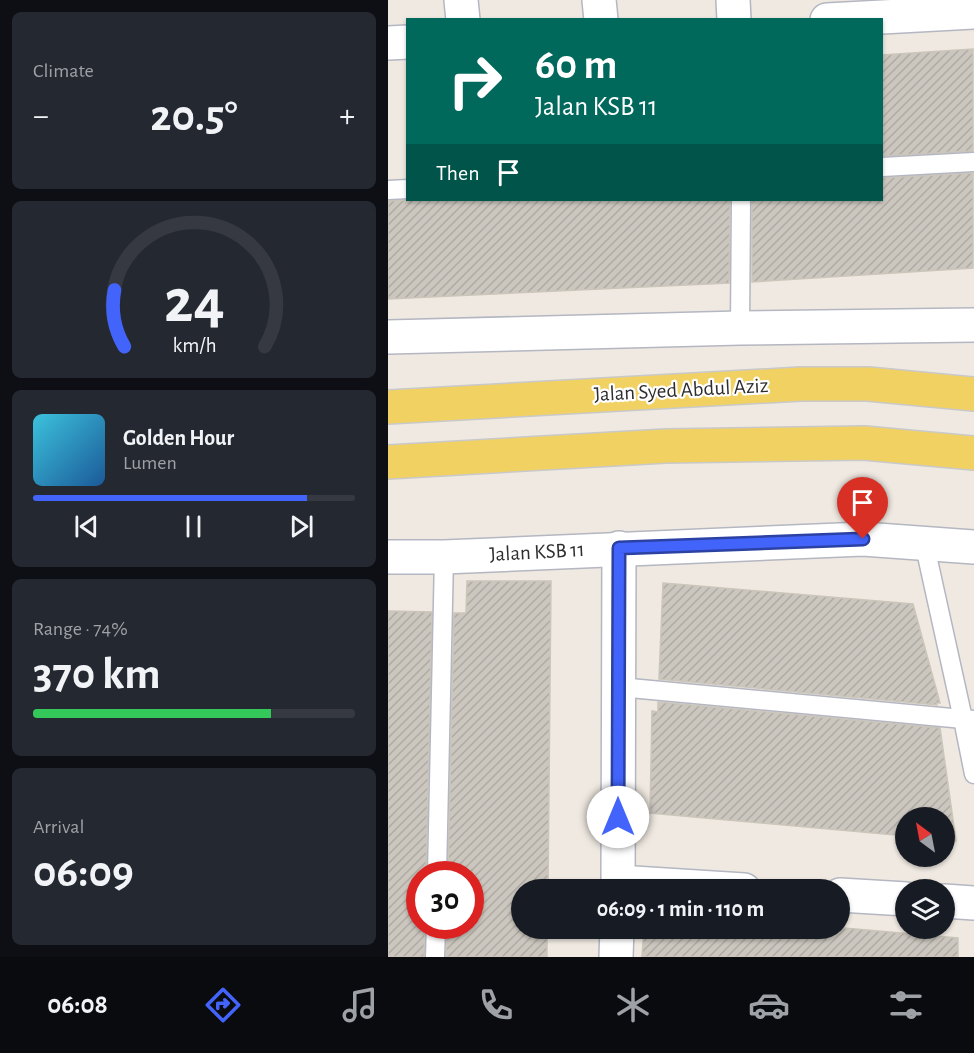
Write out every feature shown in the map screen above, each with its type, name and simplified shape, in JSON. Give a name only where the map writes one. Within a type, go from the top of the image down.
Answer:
[{"type":"main road","name":"Jalan Syed Abdul Aziz","points":[[388,407],[800,384],[868,384],[973,394]]},
{"type":"main road","points":[[388,462],[666,446],[840,443],[973,453]]},
{"type":"street","points":[[461,0],[463,18]]},
{"type":"street","points":[[599,0],[601,18]]},
{"type":"street","points":[[733,0],[734,18]]},
{"type":"street","points":[[840,18],[914,7],[973,12]]},
{"type":"street","points":[[388,43],[406,42]]},
{"type":"street","points":[[388,337],[973,325]]},
{"type":"street","name":"Jalan KSB 11","points":[[388,557],[444,557],[863,539],[973,547]]},
{"type":"street","points":[[618,879],[619,548]]},
{"type":"street","points":[[850,896],[895,898]]},
{"type":"street","points":[[955,902],[973,903]]},
{"type":"street","points":[[616,957],[617,939]]},
{"type":"lane","points":[[883,166],[973,162]]},
{"type":"lane","points":[[388,190],[406,189]]},
{"type":"lane","points":[[740,328],[741,201]]},
{"type":"lane","points":[[924,542],[968,719],[973,774]]},
{"type":"lane","points":[[437,861],[444,557]]},
{"type":"lane","points":[[619,687],[968,719]]},
{"type":"lane","points":[[436,939],[436,957]]},
{"type":"building","points":[[973,49],[973,151],[883,156],[883,55]]},
{"type":"building","points":[[973,173],[973,268],[752,282],[752,201],[883,201],[883,178]]},
{"type":"building","points":[[388,201],[730,201],[729,283],[388,299]]},
{"type":"building","points":[[467,581],[551,581],[548,879],[511,879],[511,939],[547,939],[547,957],[446,957],[447,939],[484,939],[484,861],[448,861],[454,613],[466,613]]},
{"type":"building","points":[[663,583],[913,604],[940,703],[936,703],[937,705],[659,679]]},
{"type":"building","points":[[388,611],[432,612],[426,861],[406,861],[406,939],[425,939],[424,957],[388,957]]},
{"type":"building","points":[[658,702],[940,728],[951,807],[895,807],[895,835],[650,813],[652,711],[658,712]]},
{"type":"building","points":[[850,929],[895,932],[895,939],[958,938],[958,957],[642,957],[643,939],[850,939]]},
{"type":"route","points":[[618,817],[619,548],[863,539]]}]
